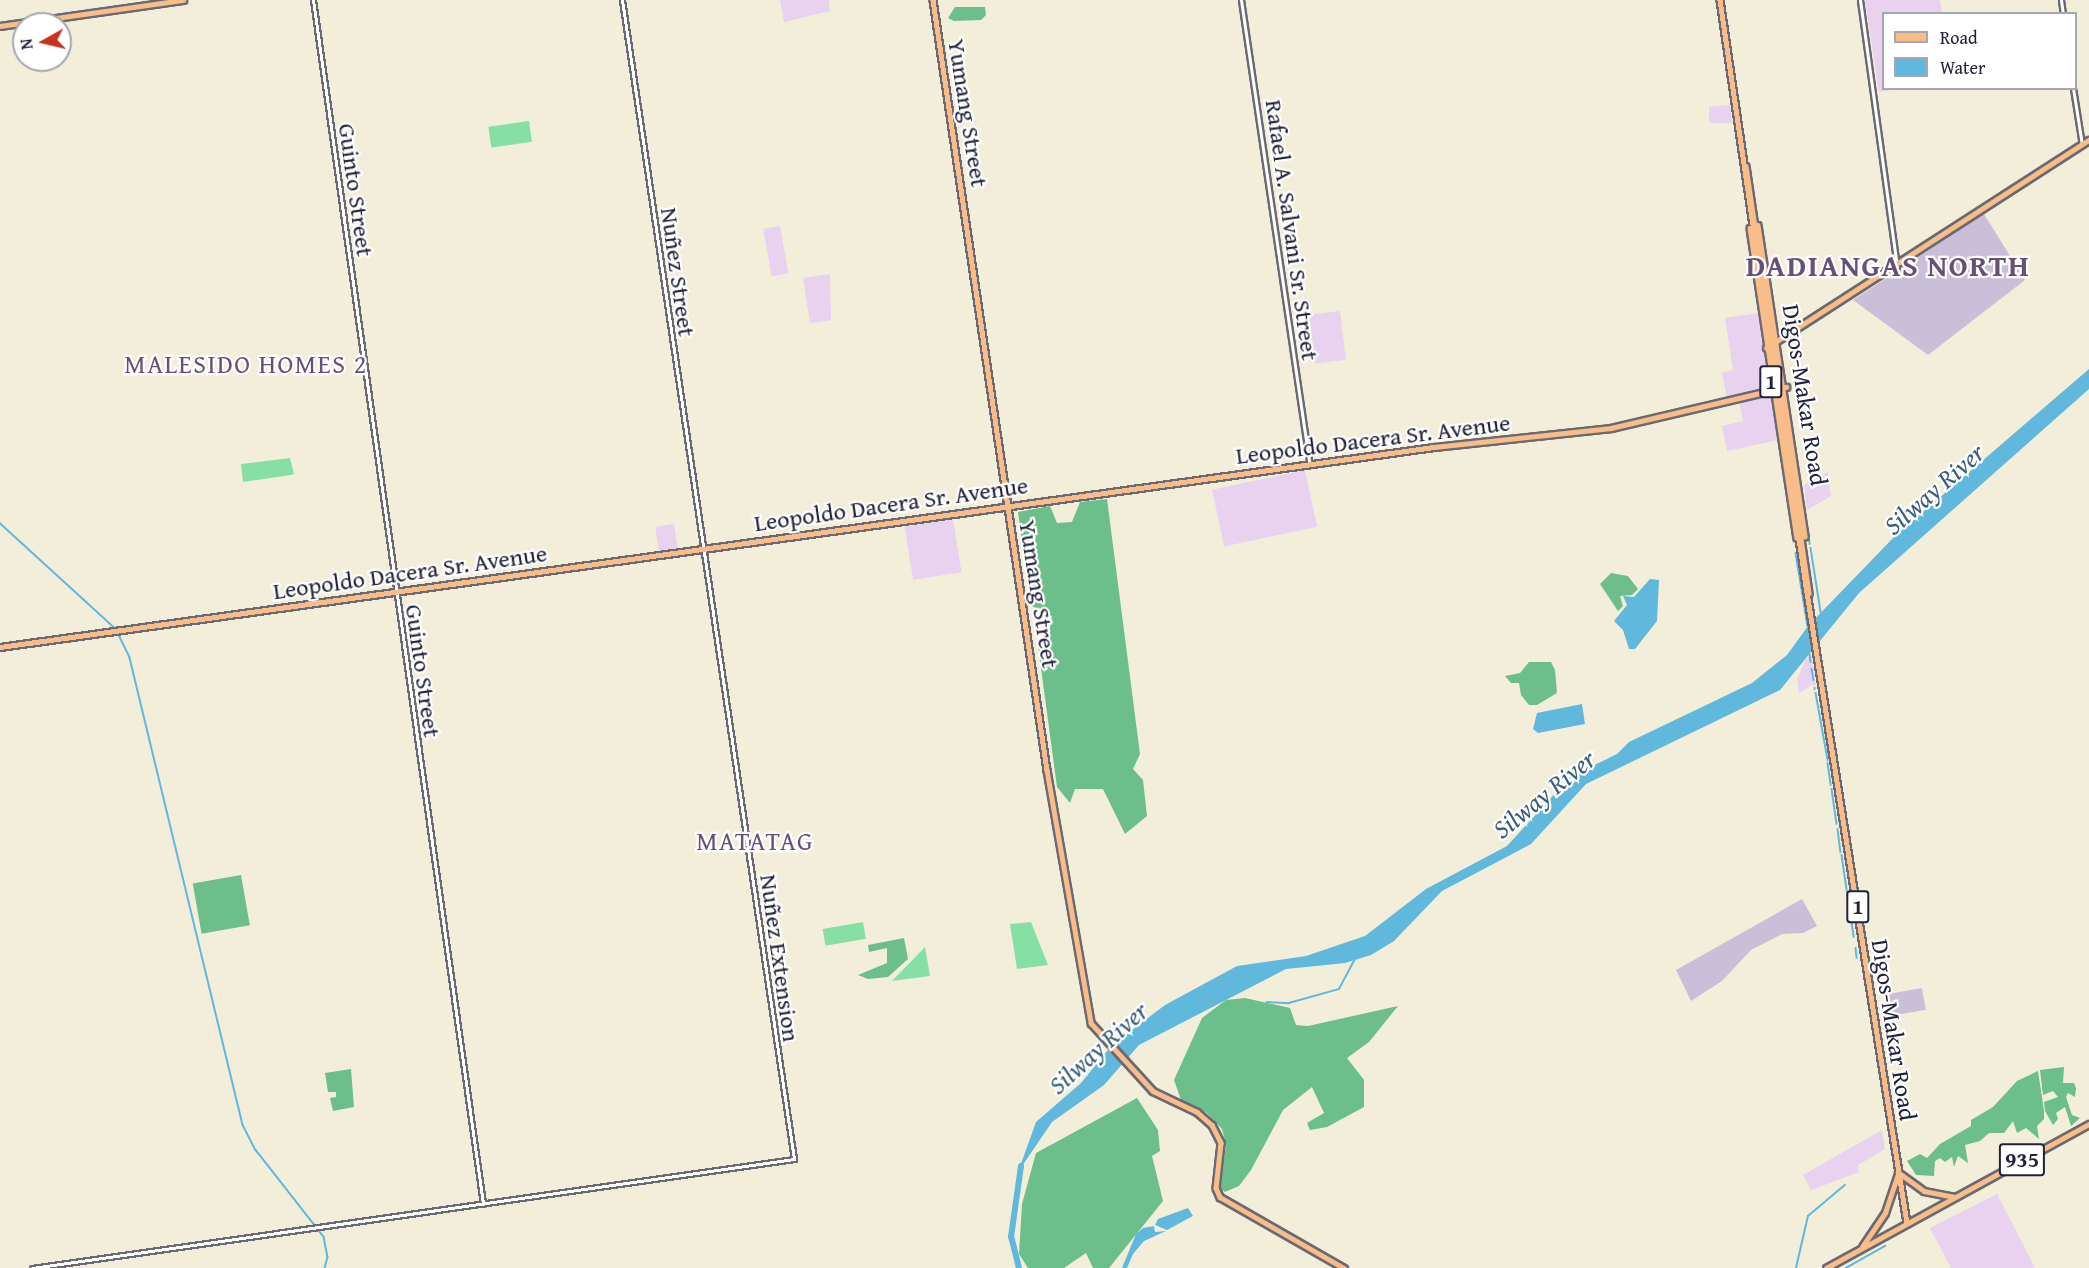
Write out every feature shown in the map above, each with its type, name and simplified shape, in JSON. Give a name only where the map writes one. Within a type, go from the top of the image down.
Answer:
[{"type":"main road","points":[[0,26],[183,0]]},
{"type":"main road","name":"Yumang Street","points":[[933,0],[1007,505],[1078,955],[1091,1023],[1153,1091],[1197,1112],[1216,1130],[1221,1147],[1216,1188],[1220,1197],[1344,1268]]},
{"type":"main road","name":"Digos-Makar Road","points":[[1720,0],[1907,1223]]},
{"type":"main road","points":[[1766,348],[1897,266],[2089,140]]},
{"type":"main road","name":"Digos-Makar Road","points":[[1754,220],[1763,235],[1807,527],[1802,541]]},
{"type":"main road","name":"Digos-Makar Road","points":[[1754,220],[1749,237],[1793,529],[1802,541]]},
{"type":"main road","name":"Leopoldo Dacera Sr. Avenue","points":[[0,647],[1007,505],[1611,428],[1786,387]]},
{"type":"main road","name":"935","points":[[1907,1223],[2089,1124]]},
{"type":"main road","points":[[1860,1249],[1885,1213],[1898,1172],[1924,1191],[1956,1197]]},
{"type":"main road","points":[[1826,1268],[1907,1223]]},
{"type":"street","name":"Guinto Street","points":[[313,0],[483,1204]]},
{"type":"street","name":"Nuñez Street","points":[[622,0],[703,549]]},
{"type":"street","name":"Rafael A. Salvani Sr. Street","points":[[1241,0],[1310,465]]},
{"type":"street","points":[[1860,0],[1897,266]]},
{"type":"street","points":[[2073,90],[2082,145]]},
{"type":"street","name":"Nuñez Extension","points":[[483,1204],[794,1159],[703,549]]},
{"type":"street","points":[[32,1268],[483,1204]]},
{"type":"shaded area","points":[[780,0],[829,0],[830,11],[784,22]]},
{"type":"shaded area","points":[[1865,0],[1940,0],[1942,12],[1882,12],[1882,90],[1892,90],[1879,92]]},
{"type":"shaded area","points":[[1730,105],[1732,123],[1709,123],[1709,107]]},
{"type":"shaded area","points":[[1984,214],[2025,280],[1928,355],[1853,300]]},
{"type":"shaded area","points":[[780,226],[788,273],[772,276],[763,229]]},
{"type":"shaded area","points":[[830,274],[831,320],[810,323],[803,278]]},
{"type":"shaded area","points":[[1340,311],[1346,360],[1315,363],[1309,315]]},
{"type":"shaded area","points":[[1758,313],[1769,388],[1727,398],[1722,373],[1733,370],[1725,318]]},
{"type":"shaded area","points":[[1771,393],[1778,440],[1727,451],[1722,426],[1743,421],[1739,401]]},
{"type":"shaded area","points":[[1305,470],[1317,527],[1224,546],[1212,490]]},
{"type":"shaded area","points":[[1828,472],[1831,496],[1807,510],[1804,485]]},
{"type":"shaded area","points":[[953,519],[961,572],[913,580],[905,527]]},
{"type":"shaded area","points":[[674,524],[678,549],[659,552],[655,527]]},
{"type":"shaded area","points":[[1812,656],[1816,687],[1812,685],[1799,693],[1797,679],[1806,659]]},
{"type":"shaded area","points":[[1802,899],[1817,926],[1803,933],[1782,934],[1751,950],[1722,981],[1691,1001],[1676,970]]},
{"type":"shaded area","points":[[1922,988],[1926,1010],[1889,1016],[1886,994]]},
{"type":"shaded area","points":[[1882,1130],[1885,1149],[1858,1165],[1859,1172],[1811,1190],[1803,1175]]},
{"type":"shaded area","points":[[1997,1194],[2035,1268],[1951,1268],[1930,1228]]},
{"type":"green space","points":[[955,7],[985,7],[986,15],[981,20],[954,21],[948,18]]},
{"type":"green space","points":[[529,121],[532,142],[491,148],[488,127]]},
{"type":"green space","points":[[290,458],[294,474],[243,482],[241,464]]},
{"type":"green space","points":[[1107,499],[1140,754],[1133,769],[1143,780],[1147,816],[1125,834],[1103,789],[1075,789],[1070,803],[1057,787],[1038,646],[1048,641],[1052,616],[1030,605],[1018,512],[1050,506],[1057,523],[1072,522],[1080,502]]},
{"type":"green space","points":[[1611,573],[1628,576],[1638,589],[1632,595],[1620,596],[1623,606],[1618,611],[1600,584]]},
{"type":"green space","points":[[1529,662],[1551,662],[1555,670],[1557,693],[1537,705],[1529,705],[1521,695],[1519,683],[1511,683],[1505,676],[1520,673]]},
{"type":"green space","points":[[241,875],[250,925],[202,934],[193,884]]},
{"type":"green space","points":[[863,922],[866,939],[826,946],[823,929]]},
{"type":"green space","points":[[1031,922],[1048,965],[1017,969],[1010,924]]},
{"type":"green space","points":[[904,938],[908,959],[888,977],[868,979],[858,975],[887,963],[887,948],[869,952],[868,945]]},
{"type":"green space","points":[[925,947],[930,976],[892,981]]},
{"type":"green space","points":[[1245,998],[1290,1008],[1296,1025],[1308,1026],[1398,1006],[1369,1042],[1347,1058],[1364,1080],[1364,1107],[1327,1127],[1310,1130],[1307,1123],[1324,1113],[1312,1087],[1283,1110],[1251,1170],[1239,1186],[1225,1192],[1220,1188],[1226,1144],[1222,1129],[1207,1113],[1181,1100],[1174,1080],[1202,1018],[1226,1000]]},
{"type":"green space","points":[[2064,1067],[2063,1083],[2074,1083],[2076,1088],[2075,1097],[2068,1093],[2066,1097],[2072,1115],[2080,1118],[2071,1126],[2065,1107],[2056,1113],[2058,1119],[2053,1125],[2045,1111],[2044,1102],[2058,1097],[2053,1091],[2043,1095],[2040,1070]]},
{"type":"green space","points":[[351,1069],[354,1107],[333,1111],[330,1098],[336,1097],[336,1092],[328,1092],[325,1073]]},
{"type":"green space","points":[[2038,1071],[2044,1111],[2044,1119],[2037,1126],[2039,1139],[2026,1128],[2017,1133],[2013,1121],[2004,1133],[1989,1133],[1980,1141],[1965,1145],[1968,1163],[1958,1156],[1954,1167],[1952,1157],[1945,1162],[1940,1158],[1935,1161],[1934,1176],[1916,1175],[1907,1161],[1920,1154],[1927,1158],[1940,1144],[1971,1126],[1971,1120],[1993,1107],[2017,1081]]},
{"type":"green space","points":[[1137,1098],[1158,1130],[1160,1151],[1152,1156],[1163,1201],[1109,1268],[1093,1268],[1086,1253],[1064,1268],[1028,1268],[1019,1254],[1022,1204],[1036,1153]]},
{"type":"water","points":[[2089,369],[2089,389],[1859,593],[1780,690],[1586,784],[1531,844],[1442,891],[1394,941],[1371,955],[1345,963],[1286,969],[1139,1045],[1104,1085],[1052,1122],[1018,1172],[1036,1122],[1081,1083],[1112,1045],[1165,1005],[1237,966],[1306,956],[1365,936],[1426,889],[1507,846],[1570,777],[1617,754],[1629,742],[1752,683],[1787,655],[1808,626],[1895,536]]},
{"type":"water","points":[[1650,579],[1659,580],[1657,621],[1635,649],[1629,649],[1623,630],[1614,621],[1627,605],[1623,596],[1634,597]]},
{"type":"water","points":[[1582,704],[1585,724],[1538,733],[1533,729],[1537,713]]},
{"type":"water","points":[[1188,1208],[1193,1216],[1167,1230],[1155,1225],[1158,1219]]},
{"type":"water","points":[[1154,1226],[1155,1232],[1166,1231],[1144,1241],[1133,1254],[1127,1268],[1122,1268],[1136,1234],[1143,1228]]},
{"type":"waterway","points":[[0,523],[115,628]]},
{"type":"waterway","points":[[1809,534],[1810,544]]},
{"type":"waterway","points":[[1811,548],[1821,612]]},
{"type":"waterway","points":[[1796,553],[1808,626]]},
{"type":"waterway","points":[[119,635],[130,658],[243,1125],[256,1150],[324,1237],[328,1257],[325,1268]]},
{"type":"waterway","points":[[1809,648],[1811,662]]},
{"type":"waterway","points":[[1812,669],[1814,680]]},
{"type":"waterway","points":[[1816,693],[1828,760]]},
{"type":"waterway","points":[[1828,763],[1831,785]]},
{"type":"waterway","points":[[1832,789],[1837,824]]},
{"type":"waterway","points":[[1838,829],[1841,852]]},
{"type":"waterway","points":[[1842,855],[1850,910]]},
{"type":"waterway","points":[[1851,915],[1854,937]]},
{"type":"waterway","points":[[1856,948],[1857,958]]},
{"type":"waterway","points":[[1267,1002],[1289,1003],[1339,989],[1355,959]]},
{"type":"waterway","name":"Silway River","points":[[1019,1268],[1011,1237],[1021,1166]]},
{"type":"waterway","points":[[1796,1268],[1808,1216],[1845,1185]]},
{"type":"waterway","points":[[1846,1268],[1885,1246]]},
{"type":"district","name":"DADIANGAS NORTH","points":[[1888,265]]},
{"type":"district","name":"MALESIDO HOMES 2","points":[[246,364]]},
{"type":"district","name":"MATATAG","points":[[755,841]]}]
